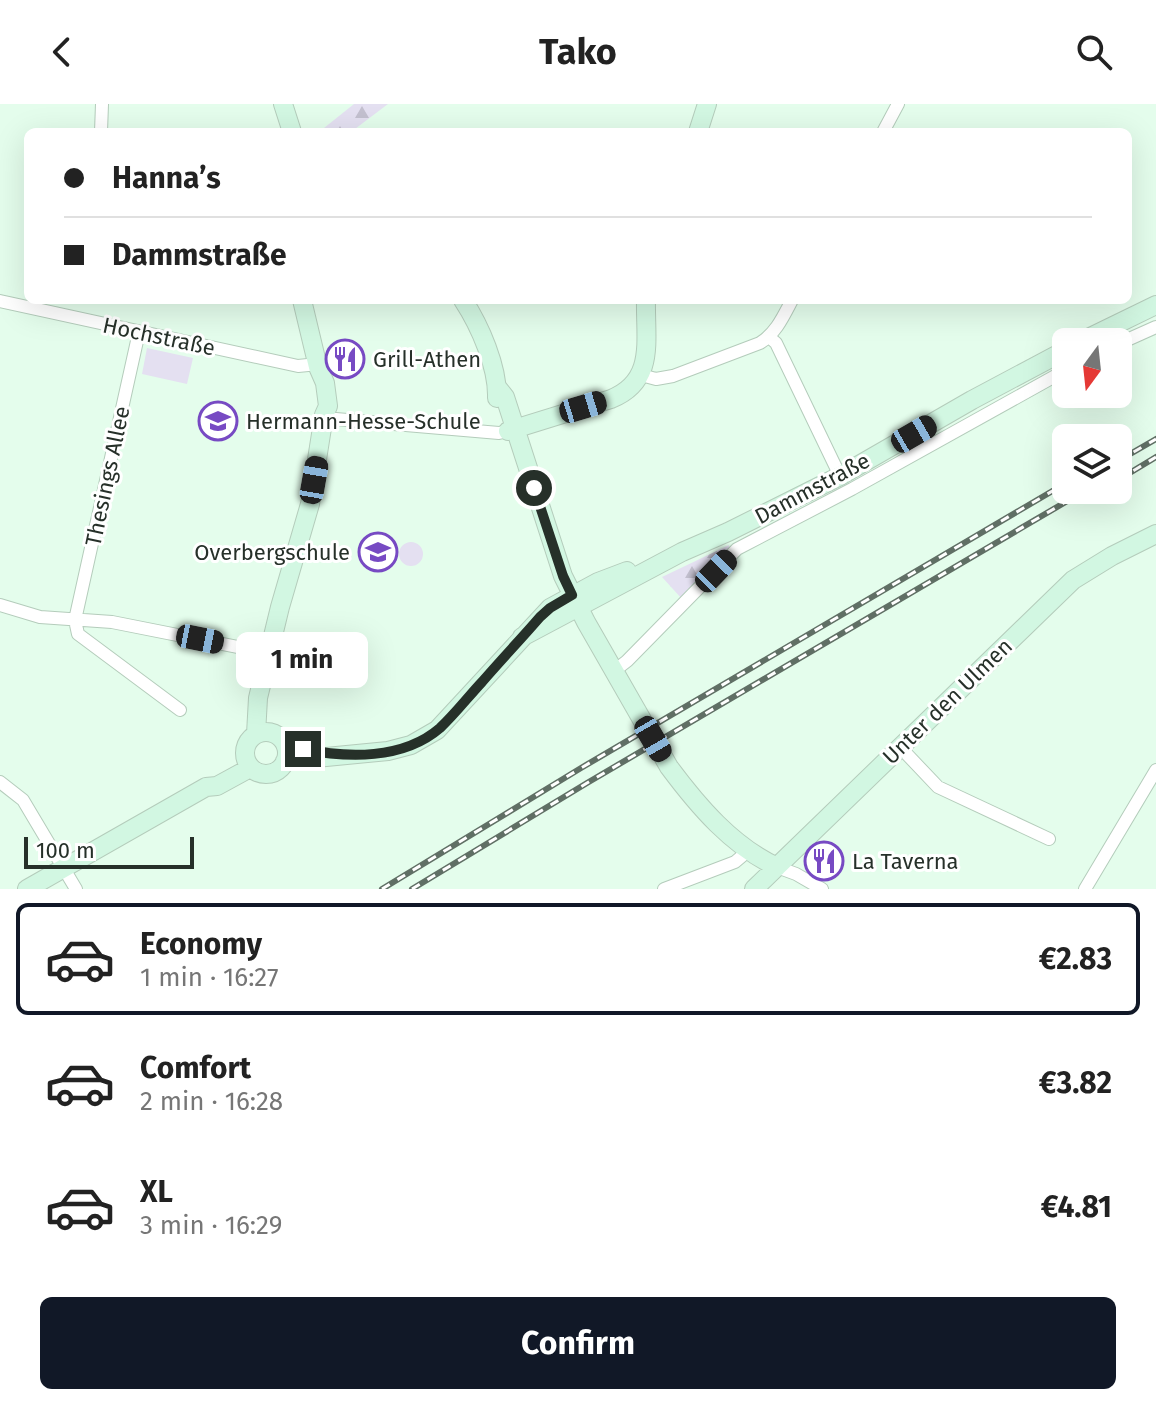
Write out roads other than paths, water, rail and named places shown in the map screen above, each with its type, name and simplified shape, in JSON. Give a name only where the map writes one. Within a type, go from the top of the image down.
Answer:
[{"type":"main road","points":[[282,104],[283,128]]},
{"type":"main road","points":[[282,104],[291,128]]},
{"type":"main road","points":[[699,128],[707,104]]},
{"type":"main road","points":[[263,733],[268,656],[310,504],[324,416],[319,407],[316,384],[318,366],[303,304]]},
{"type":"main road","points":[[466,304],[483,341],[497,387],[505,397],[512,430],[525,454],[563,576],[575,601],[669,767],[683,786],[713,820],[748,851],[777,867]]},
{"type":"main road","points":[[512,430],[620,395],[635,384],[641,375],[645,357],[646,304]]},
{"type":"main road","points":[[1109,328],[1156,305]]},
{"type":"main road","name":"Dammstraße","points":[[285,753],[359,756],[411,745],[437,730],[522,637],[575,601],[728,532],[840,476],[1052,357]]},
{"type":"main road","name":"Unter den Ulmen","points":[[754,889],[1073,580],[1156,534]]},
{"type":"main road","points":[[263,733],[276,735],[285,753],[276,771],[262,774],[248,762],[247,743],[263,733]]},
{"type":"main road","points":[[27,889],[206,787],[217,786],[248,762]]},
{"type":"street","points":[[101,128],[102,104]]},
{"type":"street","points":[[885,128],[898,104]]},
{"type":"street","name":"Hochstraße","points":[[0,301],[298,366],[318,366]]},
{"type":"street","points":[[641,375],[656,379],[673,376],[760,343],[778,327],[790,304]]},
{"type":"street","points":[[1132,338],[1156,327]]},
{"type":"street","name":"Thesings Allee","points":[[75,620],[139,332]]},
{"type":"street","points":[[769,337],[776,343],[840,476]]},
{"type":"street","name":"Dammstraße","points":[[614,671],[737,549],[1052,378]]},
{"type":"street","points":[[324,416],[499,433],[512,430]]},
{"type":"street","points":[[728,532],[737,549]]},
{"type":"street","points":[[0,605],[40,617],[112,622],[268,656]]},
{"type":"street","points":[[75,620],[78,634],[180,710]]},
{"type":"street","points":[[900,747],[938,787],[1049,839]]},
{"type":"street","points":[[1085,889],[1156,770]]},
{"type":"street","points":[[0,782],[23,800],[76,889]]},
{"type":"street","points":[[664,889],[735,862],[748,851]]},
{"type":"street","points":[[777,867],[822,889]]},
{"type":"railway","points":[[1132,453],[1156,439]]},
{"type":"railway","points":[[1132,472],[1156,457]]},
{"type":"railway","points":[[382,889],[581,768],[1052,491]]},
{"type":"railway","points":[[412,889],[1062,504]]},
{"type":"place","name":"Grill-Athen","points":[[345,359]]},
{"type":"place","name":"Hermann-Hesse-Schule","points":[[218,421]]},
{"type":"place","name":"Overbergschule","points":[[378,552]]},
{"type":"place","name":"La Taverna","points":[[824,861]]}]
